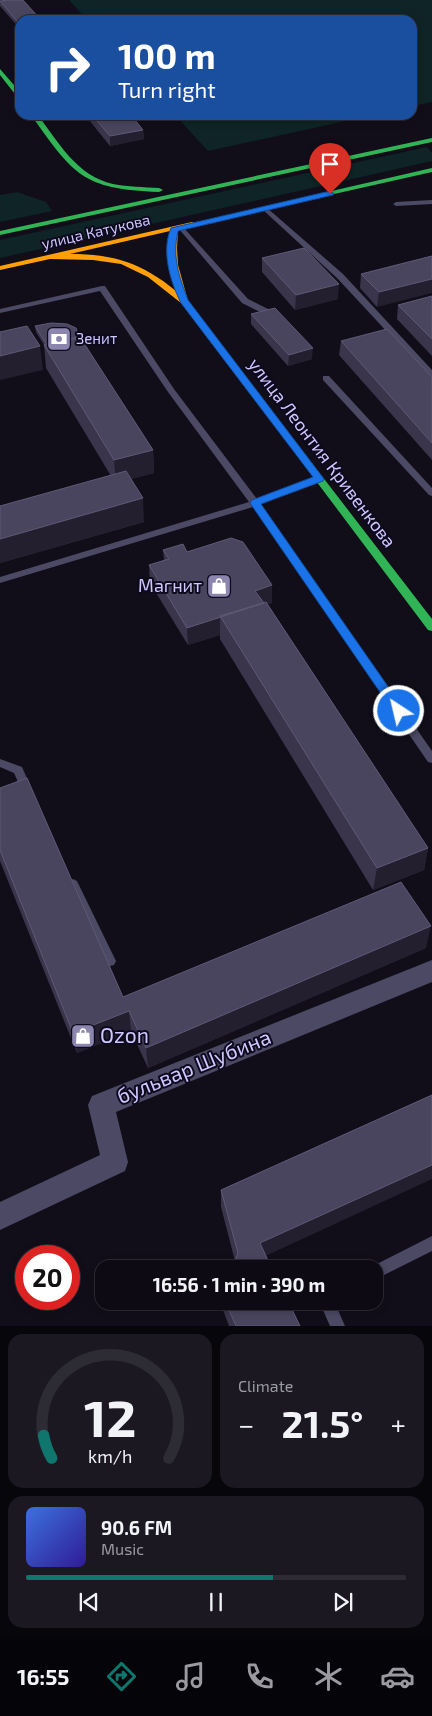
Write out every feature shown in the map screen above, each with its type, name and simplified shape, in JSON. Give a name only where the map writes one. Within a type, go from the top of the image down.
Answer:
[{"type":"main road","points":[[0,71],[15,90]]},
{"type":"main road","points":[[38,120],[66,155],[93,179],[130,189],[170,190],[220,186]]},
{"type":"main road","name":"улица Катукова","points":[[0,233],[432,140]]},
{"type":"main road","points":[[66,155],[80,184]]},
{"type":"main road","name":"улица Катукова","points":[[0,268],[432,170]]},
{"type":"main road","points":[[81,215],[87,201]]},
{"type":"main road","points":[[177,229],[171,243],[172,270],[184,301]]},
{"type":"main road","points":[[51,257],[106,258],[128,263],[150,274],[184,301]]},
{"type":"main road","name":"улица Леонтия Кривенкова","points":[[184,301],[432,627]]},
{"type":"street","name":"бульвар Шубина","points":[[0,1216],[115,1162],[101,1105],[432,970]]},
{"type":"lane","points":[[396,204],[432,202]]},
{"type":"lane","points":[[264,208],[340,276],[432,375]]},
{"type":"lane","points":[[177,229],[245,301],[280,318],[286,325]]},
{"type":"lane","points":[[0,311],[102,288],[171,390],[255,503],[432,759]]},
{"type":"lane","points":[[326,378],[432,493]]},
{"type":"lane","points":[[0,580],[255,503],[319,479]]},
{"type":"lane","points":[[0,763],[18,770],[35,805]]},
{"type":"lane","points":[[68,874],[110,962]]},
{"type":"lane","points":[[383,1268],[432,1243]]},
{"type":"lane","points":[[330,1310],[338,1326]]},
{"type":"green space","points":[[69,0],[432,0],[432,102],[417,105],[417,15],[82,15]]},
{"type":"green space","points":[[180,120],[350,120],[208,151]]},
{"type":"green space","points":[[427,147],[432,153],[432,161],[0,258],[0,240]]},
{"type":"green space","points":[[17,192],[46,202],[52,211],[0,222],[0,195]]},
{"type":"building","points":[[23,0],[36,15],[15,15],[15,19],[0,1]]},
{"type":"building","points":[[96,120],[135,120],[143,130],[110,136]]},
{"type":"building","points":[[304,248],[339,284],[296,295],[262,258]]},
{"type":"building","points":[[432,256],[432,279],[379,292],[361,274]]},
{"type":"building","points":[[432,296],[432,339],[398,305]]},
{"type":"building","points":[[275,308],[313,348],[289,355],[251,314]]},
{"type":"building","points":[[51,323],[67,324],[76,328],[79,337],[47,345],[35,326]]},
{"type":"building","points":[[27,326],[40,346],[0,356],[0,332]]},
{"type":"building","points":[[387,329],[432,377],[432,443],[341,341]]},
{"type":"building","points":[[80,337],[153,450],[114,460],[44,345]]},
{"type":"building","points":[[126,471],[143,498],[0,539],[0,506]]},
{"type":"building","points":[[231,538],[243,542],[272,585],[255,591],[264,603],[187,628],[149,565],[169,559],[163,550],[183,544],[187,552]]},
{"type":"building","points":[[266,602],[428,848],[377,868],[220,616]]},
{"type":"building","points":[[27,778],[123,997],[401,882],[431,926],[146,1048],[129,1011],[73,1033],[0,850],[0,788]]},
{"type":"building","points":[[432,1095],[432,1165],[260,1243],[268,1260],[235,1260],[238,1253],[221,1190]]},
{"type":"building","points":[[229,1310],[292,1310],[300,1326],[236,1326]]},
{"type":"traffic: fast","points":[[0,71],[15,90]]},
{"type":"traffic: fast","points":[[38,120],[68,160],[94,180],[110,186],[159,190]]},
{"type":"traffic: fast","points":[[0,233],[432,140]]},
{"type":"traffic: fast","points":[[192,224],[432,170]]},
{"type":"traffic: fast","points":[[295,447],[432,627]]},
{"type":"traffic: slow","points":[[0,268],[192,224]]},
{"type":"traffic: slow","points":[[174,229],[174,265],[184,301]]},
{"type":"traffic: slow","points":[[51,257],[93,257],[123,262],[137,267],[166,286],[184,301],[295,447]]},
{"type":"place","name":"Зенит","points":[[59,339]]},
{"type":"place","name":"Магнит","points":[[219,586]]},
{"type":"place","name":"Ozon","points":[[83,1036]]},
{"type":"route","points":[[330,194],[174,229],[171,243],[172,270],[184,301],[319,479],[255,503],[399,711]]}]
